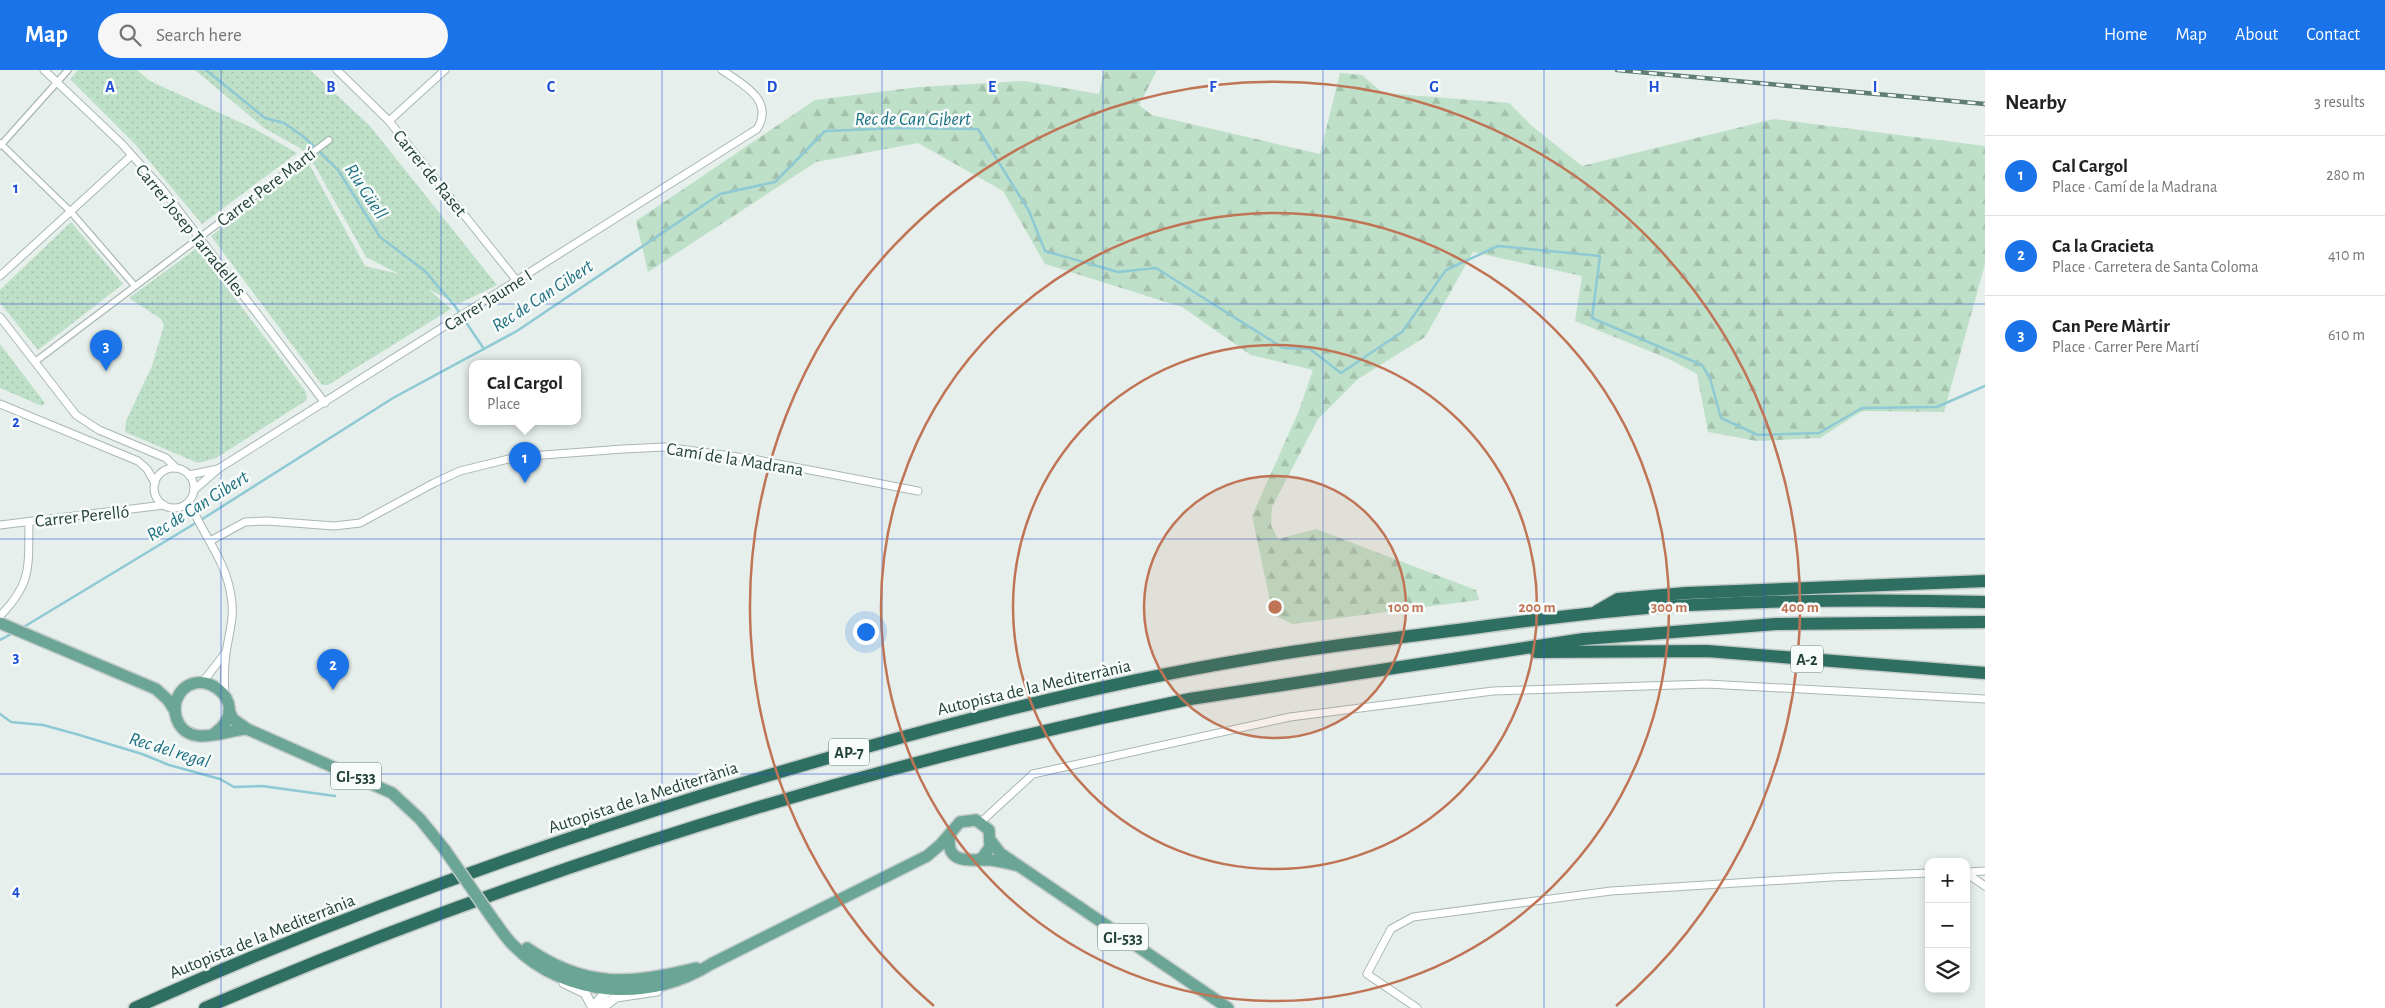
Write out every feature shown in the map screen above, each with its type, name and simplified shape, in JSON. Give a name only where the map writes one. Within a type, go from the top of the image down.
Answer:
[{"type":"highway","points":[[1595,612],[1618,599],[1686,593],[1985,582]]},
{"type":"highway","name":"Autopista de la Mediterrània","points":[[134,1008],[317,931],[522,854],[753,780],[948,725],[1125,684],[1245,659],[1595,612],[1721,604],[1855,600],[1985,602]]},
{"type":"highway","name":"AP-7","points":[[205,1008],[337,954],[524,883],[742,812],[879,773],[1046,730],[1190,699],[1584,639],[1776,624],[1985,622]]},
{"type":"highway","name":"A-2","points":[[1514,650],[1556,653],[1628,650],[1707,651],[1985,673]]},
{"type":"main road","points":[[2,622],[29,636],[156,689],[168,700],[175,711],[178,722],[189,733],[205,737],[215,733],[247,729]]},
{"type":"main road","points":[[156,689],[187,687],[202,683],[218,688],[225,695],[229,711],[226,722],[215,733]]},
{"type":"main road","points":[[175,711],[177,700],[187,687]]},
{"type":"main road","name":"GI-533","points":[[229,711],[233,719],[247,729],[392,793],[420,819],[445,850],[492,918],[515,946],[544,969],[590,987],[638,990],[684,979],[927,856],[960,822],[971,819],[981,822],[989,830],[991,841],[1000,852],[1019,866],[1228,1008]]},
{"type":"main road","points":[[950,834],[950,845],[956,856]]},
{"type":"main road","points":[[978,860],[987,852],[991,841]]},
{"type":"main road","name":"GI-533","points":[[927,856],[956,856],[966,861],[993,860],[1019,866]]},
{"type":"main road","name":"GI-533","points":[[500,928],[536,954],[574,972],[616,980],[650,979],[711,964]]},
{"type":"street","name":"Carrer Josep Tarradelles","points":[[44,70],[58,81],[163,190],[325,402]]},
{"type":"street","points":[[68,70],[0,144],[72,212],[134,286]]},
{"type":"street","name":"Carrer de Raset","points":[[337,70],[389,120],[517,281]]},
{"type":"street","points":[[389,120],[445,70]]},
{"type":"street","name":"Carrer Jaume I","points":[[194,490],[218,469],[757,129],[762,110],[759,99],[753,92],[722,70]]},
{"type":"street","name":"Carrer Pere Martí","points":[[36,361],[330,140]]},
{"type":"street","points":[[0,276],[131,156]]},
{"type":"street","points":[[0,317],[76,415],[99,430],[166,458],[176,468],[189,475],[194,490],[189,501],[182,507],[171,508],[164,505],[156,497],[155,483],[147,469],[138,461],[0,404]]},
{"type":"street","name":"Camí de la Madrana","points":[[208,538],[245,522],[267,521],[334,526],[360,524],[434,483],[460,471],[518,458],[665,447],[753,460],[918,491]]},
{"type":"street","points":[[155,483],[165,470],[176,468]]},
{"type":"street","name":"Carrer Jaume I","points":[[189,475],[218,469]]},
{"type":"street","points":[[189,501],[196,520]]},
{"type":"street","name":"Carrer Perelló","points":[[0,525],[164,505]]},
{"type":"street","points":[[182,507],[196,520],[208,538],[226,573],[231,595],[233,618],[226,652],[225,695]]},
{"type":"street","points":[[2,622],[17,598],[28,572],[29,522]]},
{"type":"street","points":[[202,683],[226,652]]},
{"type":"street","points":[[981,822],[1033,774],[1290,717],[1493,691],[1707,684],[1985,698]]},
{"type":"street","points":[[1970,872],[1985,871]]},
{"type":"street","points":[[1417,1008],[1366,974],[1391,929],[1413,917],[1611,891],[1832,876],[1925,873]]},
{"type":"street","points":[[1970,875],[1985,886]]},
{"type":"street","points":[[515,946],[524,960],[544,974],[584,993],[594,1008],[608,989],[615,986],[655,982],[666,976]]},
{"type":"street","points":[[602,1008],[616,997],[661,990],[675,986],[684,979]]},
{"type":"green space","points":[[78,70],[137,70],[150,81],[255,129],[297,153],[202,224],[135,144],[70,79]]},
{"type":"green space","points":[[195,70],[310,70],[370,126],[497,285],[458,304],[428,289],[451,309],[328,385],[322,385],[211,236],[308,162],[365,266],[399,274],[366,257],[315,166],[300,148],[264,128]]},
{"type":"green space","points":[[1104,70],[1157,70],[1139,105],[1152,115],[1320,154],[1340,73],[1362,75],[1383,93],[1509,103],[1533,127],[1582,166],[1774,119],[1985,146],[1985,264],[1944,412],[1862,411],[1820,438],[1757,441],[1708,432],[1697,374],[1669,359],[1575,321],[1582,276],[1473,252],[1425,337],[1358,379],[1318,419],[1272,507],[1271,525],[1278,539],[1316,529],[1476,590],[1479,600],[1293,624],[1273,615],[1252,516],[1298,413],[1313,370],[1251,355],[1182,307],[1045,264],[1003,191],[918,143],[816,162],[648,272],[636,221],[815,100],[919,87],[1024,81],[1099,94]]},
{"type":"green space","points":[[71,222],[123,284],[38,350],[0,303],[0,290]]},
{"type":"green space","points":[[197,248],[306,392],[307,400],[216,458],[198,463],[125,432],[126,421],[152,366],[164,325],[161,319],[129,298]]},
{"type":"green space","points":[[0,344],[45,403],[42,406],[0,388]]},
{"type":"waterway","name":"Riu Güell","points":[[206,70],[265,118],[284,123],[304,137],[338,170],[380,237],[425,271],[455,306],[484,349]]},
{"type":"waterway","name":"Rec de Can Gibert","points":[[22,628],[204,518],[393,398],[517,331],[720,194],[775,182],[825,131],[899,128],[978,129],[1029,211],[1045,251],[1118,272],[1156,268],[1283,348],[1310,349],[1341,373],[1402,332],[1446,270],[1498,246],[1600,256],[1592,318],[1702,365],[1710,378],[1721,418],[1758,435],[1819,433],[1862,408],[1937,407],[1985,386]]},
{"type":"waterway","name":"Rec de Can Gibert","points":[[0,640],[13,633]]},
{"type":"waterway","name":"Rec del regal","points":[[0,714],[11,722],[43,725],[76,734],[142,754],[169,765],[220,779],[234,787],[262,786],[335,796]]},
{"type":"railway","points":[[1617,70],[1985,104]]},
{"type":"place","name":"Can Pere Màrtir","points":[[106,371]]},
{"type":"place","name":"Cal Cargol","points":[[525,483]]},
{"type":"place","name":"Ca la Gracieta","points":[[333,690]]}]
